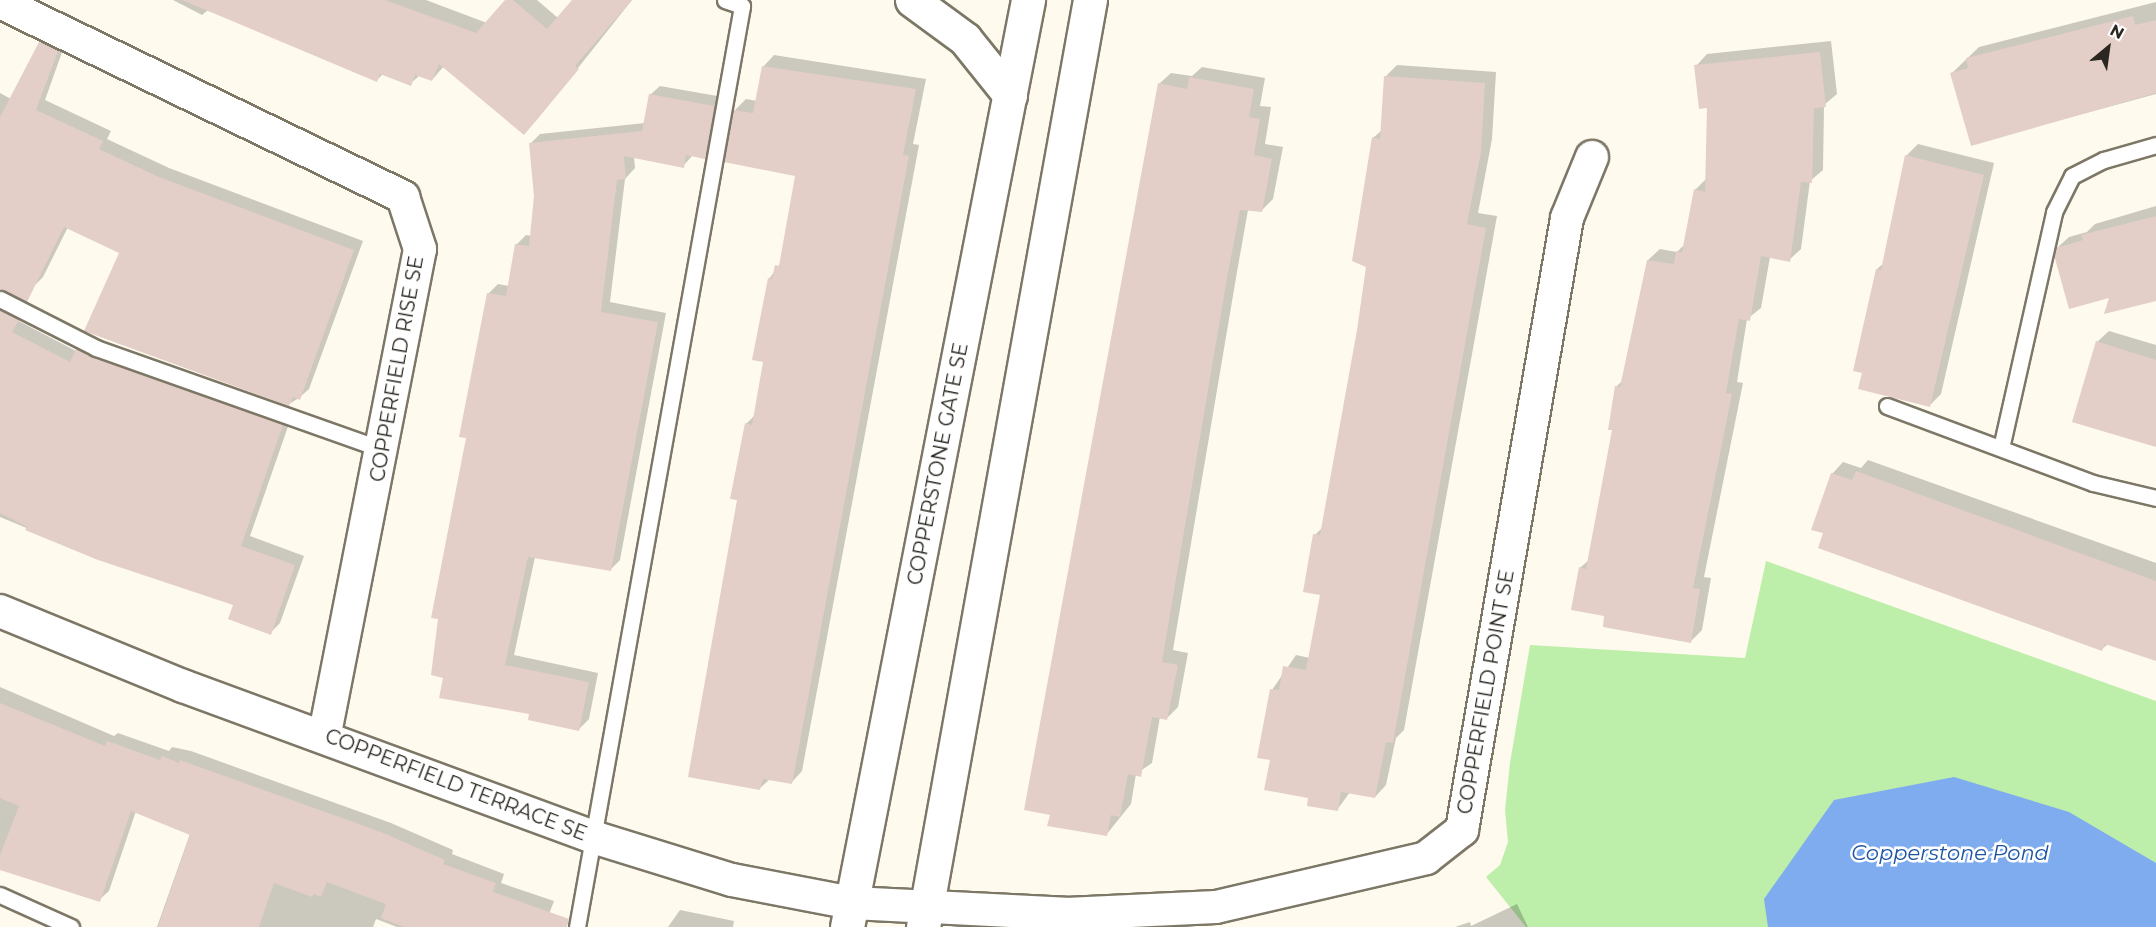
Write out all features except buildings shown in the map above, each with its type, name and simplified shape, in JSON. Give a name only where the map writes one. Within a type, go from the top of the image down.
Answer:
[{"type":"street","points":[[912,0],[965,39],[1010,94]]},
{"type":"street","name":"COPPERSTONE GATE SE","points":[[850,915],[1028,0]]},
{"type":"street","points":[[924,917],[1090,0]]},
{"type":"street","name":"COPPERFIELD RISE SE","points":[[0,2],[403,197],[420,249],[384,450],[325,735]]},
{"type":"street","name":"COPPERFIELD POINT SE","points":[[924,917],[1066,914],[1216,907],[1426,858],[1462,830],[1567,218],[1592,157]]},
{"type":"street","name":"COPPERFIELD TERRACE SE","points":[[0,611],[183,686],[325,735],[596,838],[850,915],[924,917]]},
{"type":"lane","points":[[577,927],[596,838],[742,6],[725,0]]},
{"type":"lane","points":[[2001,448],[2054,212],[2072,176],[2104,160],[2156,145]]},
{"type":"lane","points":[[0,299],[96,348],[384,450]]},
{"type":"lane","points":[[1887,406],[2093,483],[2156,498]]},
{"type":"lane","points":[[0,895],[71,927]]},
{"type":"green space","points":[[1766,561],[2156,701],[2156,927],[1526,927],[1486,877],[1500,865],[1508,842],[1505,810],[1510,763],[1530,645],[1745,658]]},
{"type":"water","name":"Copperstone Pond","points":[[1954,777],[2069,812],[2156,863],[2156,927],[1768,927],[1764,899],[1834,800]]}]
